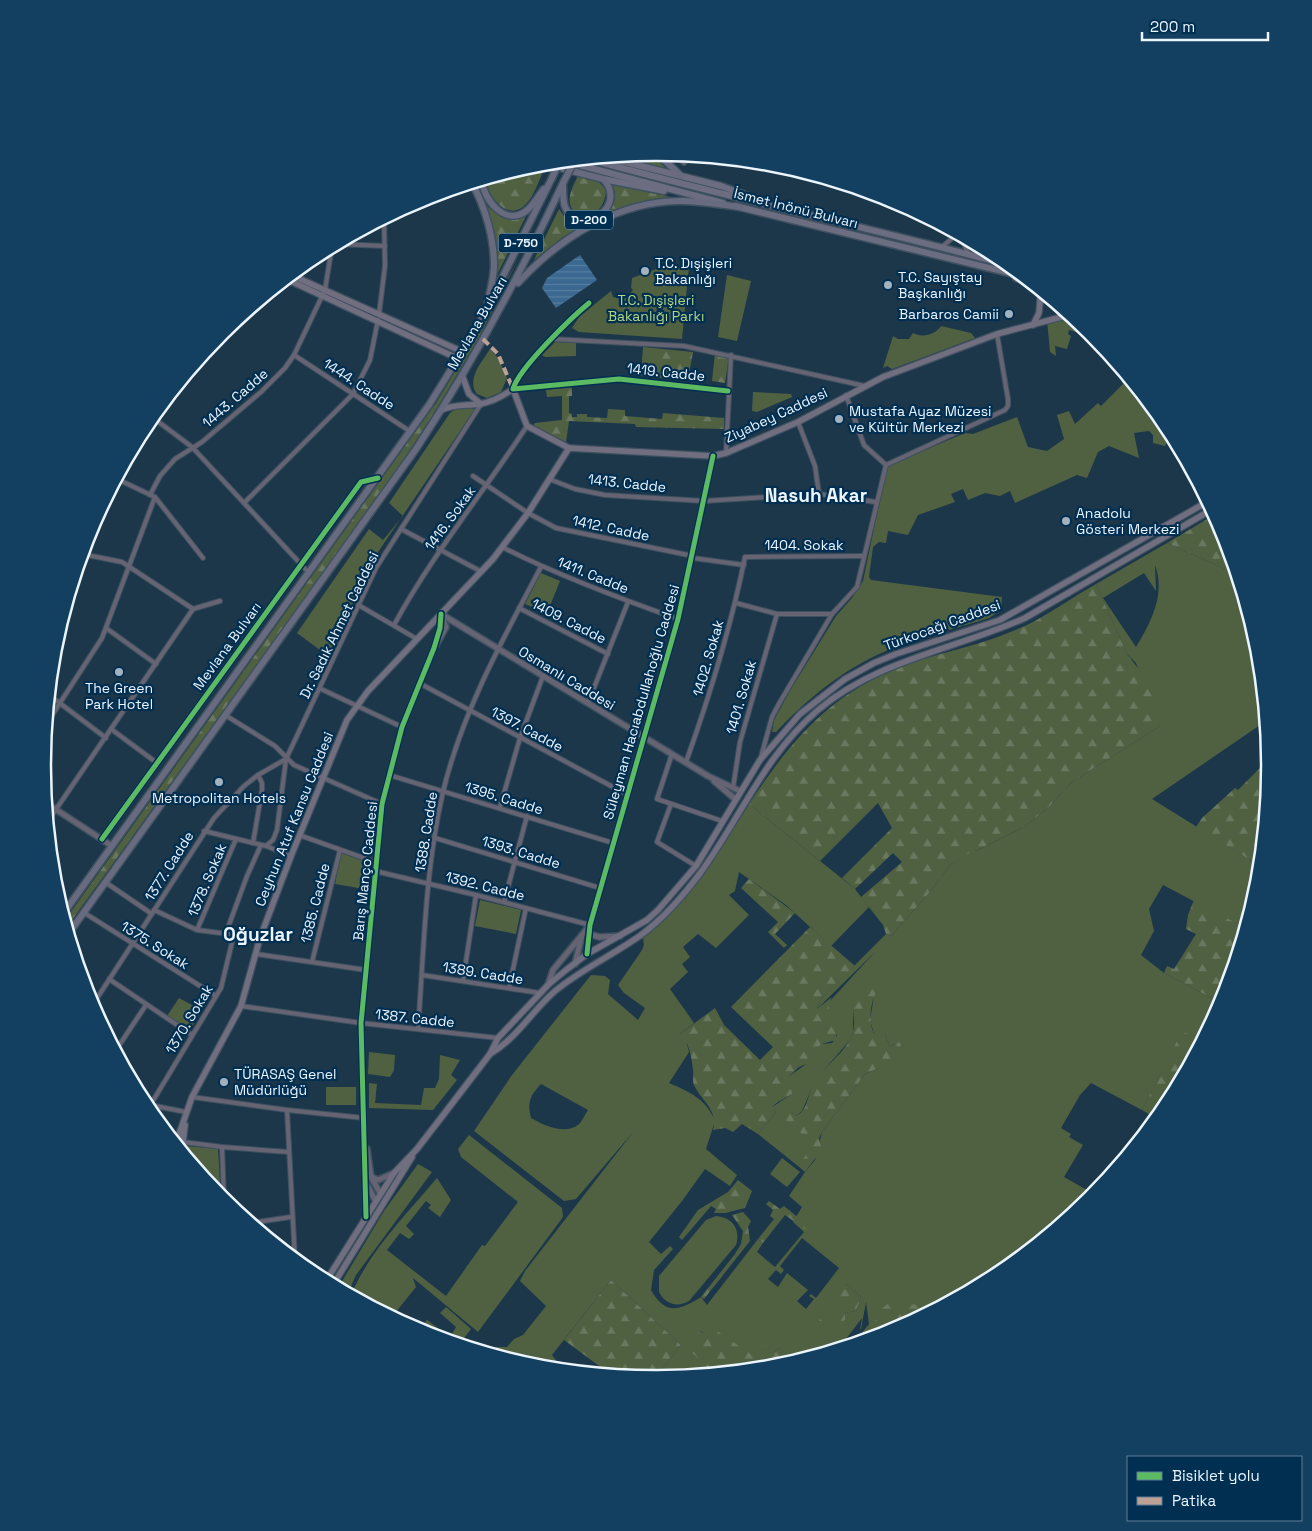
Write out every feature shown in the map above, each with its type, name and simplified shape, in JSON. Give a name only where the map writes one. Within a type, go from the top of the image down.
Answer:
[{"type":"highway","points":[[666,161],[681,176]]},
{"type":"highway","name":"D-200","points":[[571,167],[564,182],[563,204],[566,212],[575,219],[586,221],[602,213],[609,205],[611,191],[603,179]]},
{"type":"highway","points":[[562,168],[603,179]]},
{"type":"highway","name":"D-750","points":[[552,178],[557,169]]},
{"type":"highway","points":[[483,186],[485,197],[494,208],[503,212],[520,214],[527,211],[552,178]]},
{"type":"highway","name":"Mevlana Bulvarı","points":[[68,906],[411,432],[461,356],[488,308],[552,178]]},
{"type":"highway","name":"Mevlana Bulvarı","points":[[73,927],[393,482],[441,410],[512,289],[564,182]]},
{"type":"highway","points":[[474,189],[485,214],[493,246],[494,266],[488,308]]},
{"type":"highway","points":[[512,289],[532,268],[566,238],[627,210],[648,204],[682,201],[740,207]]},
{"type":"main road","points":[[624,162],[721,186],[768,203]]},
{"type":"main road","name":"İsmet İnönü Bulvarı","points":[[604,163],[985,258]]},
{"type":"main road","name":"İsmet İnönü Bulvarı","points":[[580,166],[1005,272]]},
{"type":"main road","points":[[603,179],[653,190],[685,193]]},
{"type":"main road","points":[[969,254],[981,256]]},
{"type":"main road","points":[[974,265],[1010,276]]},
{"type":"main road","points":[[298,279],[461,356]]},
{"type":"main road","points":[[294,282],[324,292]]},
{"type":"main road","points":[[1032,326],[1039,313],[1040,299]]},
{"type":"main road","name":"Ziyabey Caddesi","points":[[568,448],[713,456],[726,453],[798,422],[883,377],[997,334],[1061,317]]},
{"type":"main road","points":[[462,375],[470,394],[481,404]]},
{"type":"main road","points":[[441,410],[458,405],[481,404],[495,400],[513,389],[527,426],[568,448],[528,513],[502,547],[482,572],[441,614]]},
{"type":"main road","name":"Türkocağı Caddesi","points":[[735,799],[760,760],[800,714],[845,679],[896,654],[1000,620],[1202,506]]},
{"type":"main road","name":"Türkocağı Caddesi","points":[[742,804],[779,751],[818,710],[835,698],[899,663],[1002,628],[1056,601],[1205,514]]},
{"type":"main road","points":[[1153,534],[1160,539]]},
{"type":"main road","points":[[1147,537],[1154,543]]},
{"type":"main road","name":"Ceyhun Atuf Kansu Caddesi","points":[[178,1137],[192,1097],[241,1006],[260,938],[299,835],[356,705],[441,614]]},
{"type":"main road","points":[[1000,620],[1002,628]]},
{"type":"main road","points":[[740,791],[747,796]]},
{"type":"main road","points":[[337,1279],[417,1149],[490,1054],[498,1038],[548,985],[587,954],[635,927],[658,910],[696,866],[735,799],[742,804],[689,887],[641,935],[577,974],[544,1002],[507,1043],[490,1054]]},
{"type":"main road","points":[[635,927],[641,935]]},
{"type":"main road","points":[[587,954],[589,967]]},
{"type":"main road","points":[[575,965],[577,974]]},
{"type":"main road","name":"Ceyhun Atuf Kansu Caddesi","points":[[183,1142],[186,1112]]},
{"type":"main road","points":[[330,1274],[375,1200],[394,1173],[417,1149]]},
{"type":"main road","points":[[380,1193],[387,1198]]},
{"type":"main road","points":[[375,1200],[382,1207]]},
{"type":"street","points":[[244,503],[353,394],[370,360],[385,266],[384,226]]},
{"type":"street","points":[[942,247],[952,239]]},
{"type":"street","points":[[350,245],[385,246]]},
{"type":"street","points":[[966,247],[969,254]]},
{"type":"street","name":"1443. Cadde","points":[[150,495],[171,464],[192,447],[202,442],[261,392],[285,368],[294,355],[324,292],[330,257]]},
{"type":"street","points":[[513,389],[517,379],[552,339],[589,303]]},
{"type":"street","points":[[886,465],[1005,410],[1008,406],[1008,399],[997,334]]},
{"type":"street","points":[[552,339],[670,344],[731,355],[865,386]]},
{"type":"street","name":"1444. Cadde","points":[[294,355],[411,432]]},
{"type":"street","points":[[726,453],[731,355]]},
{"type":"street","name":"1419. Cadde","points":[[513,389],[619,379],[728,390]]},
{"type":"street","points":[[846,395],[864,445],[886,465]]},
{"type":"street","name":"Dr. Sadık Ahmet Caddesi","points":[[286,759],[321,689],[376,568],[481,404]]},
{"type":"street","points":[[159,422],[192,447],[300,566],[309,573]]},
{"type":"street","points":[[798,422],[814,461],[819,494]]},
{"type":"street","name":"1416. Sokak","points":[[394,625],[422,575],[488,486],[527,426]]},
{"type":"street","name":"Süleyman Hacıabdullahoğlu Caddesi","points":[[587,954],[590,925],[600,888],[642,736],[678,618],[693,557],[713,456]]},
{"type":"street","points":[[760,760],[772,717],[780,702],[832,614],[857,587],[886,465]]},
{"type":"street","name":"1412. Cadde","points":[[473,476],[528,513],[556,528],[693,557]]},
{"type":"street","name":"Mevlana Bulvarı","points":[[102,839],[361,482],[378,478]]},
{"type":"street","name":"1413. Cadde","points":[[550,479],[575,489],[605,495],[704,501],[819,494],[876,502]]},
{"type":"street","points":[[122,482],[155,497],[203,558]]},
{"type":"street","points":[[54,711],[102,638],[155,497]]},
{"type":"street","points":[[401,529],[482,572]]},
{"type":"street","name":"1411. Cadde","points":[[502,547],[541,567],[628,602],[678,618]]},
{"type":"street","points":[[89,555],[111,558],[130,567],[193,609]]},
{"type":"street","name":"1404. Sokak","points":[[745,557],[863,556]]},
{"type":"street","points":[[693,557],[744,564]]},
{"type":"street","name":"1402. Sokak","points":[[686,762],[705,710],[736,603],[745,557]]},
{"type":"street","name":"1388. Cadde","points":[[418,1029],[429,883],[434,838],[443,791],[469,711],[498,649],[541,567]]},
{"type":"street","points":[[54,813],[193,609],[220,601]]},
{"type":"street","points":[[588,703],[628,602]]},
{"type":"street","points":[[736,603],[777,614],[832,614]]},
{"type":"street","points":[[360,606],[417,639]]},
{"type":"street","name":"1409. Cadde","points":[[519,608],[608,654]]},
{"type":"street","name":"Barış Manço Caddesi","points":[[366,1217],[361,1023],[382,804],[402,727],[418,683],[446,627],[441,614]]},
{"type":"street","name":"Osmanlı Caddesi","points":[[441,614],[708,776],[740,791]]},
{"type":"street","name":"1401. Sokak","points":[[732,788],[740,742],[777,614]]},
{"type":"street","points":[[106,628],[156,664]]},
{"type":"street","points":[[500,807],[520,738],[543,676]]},
{"type":"street","name":"1397. Cadde","points":[[418,683],[626,794]]},
{"type":"street","points":[[321,689],[402,727]]},
{"type":"street","points":[[55,700],[106,738]]},
{"type":"street","points":[[225,715],[275,746],[286,759],[298,767],[382,804]]},
{"type":"street","points":[[111,729],[157,763]]},
{"type":"street","points":[[672,754],[658,799],[722,821]]},
{"type":"street","points":[[226,933],[247,876],[264,846],[273,840],[277,830],[286,759]]},
{"type":"street","name":"1377. Cadde","points":[[97,998],[204,831],[234,797],[258,775],[286,759]]},
{"type":"street","points":[[253,843],[262,790],[258,775]]},
{"type":"street","name":"1395. Cadde","points":[[389,775],[500,807],[613,843]]},
{"type":"street","name":"Osmanlı Caddesi","points":[[708,776],[735,799]]},
{"type":"street","points":[[671,804],[657,842],[696,866]]},
{"type":"street","points":[[53,807],[112,846]]},
{"type":"street","points":[[504,902],[528,816]]},
{"type":"street","points":[[204,831],[264,846],[291,856]]},
{"type":"street","points":[[299,835],[376,862]]},
{"type":"street","name":"1393. Cadde","points":[[434,838],[600,888]]},
{"type":"street","name":"1378. Sokak","points":[[198,930],[236,839]]},
{"type":"street","name":"1385. Cadde","points":[[312,962],[340,850]]},
{"type":"street","name":"1392. Cadde","points":[[375,872],[429,883],[590,925]]},
{"type":"street","points":[[105,882],[153,912],[198,930],[260,938]]},
{"type":"street","points":[[463,980],[476,895]]},
{"type":"street","points":[[509,988],[526,908]]},
{"type":"street","name":"1375. Sokak","points":[[83,912],[132,945],[216,996]]},
{"type":"street","name":"Süleyman Hacıabdullahoğlu Caddesi","points":[[575,965],[582,934],[590,925]]},
{"type":"street","name":"1370. Sokak","points":[[153,1101],[221,988],[234,934]]},
{"type":"street","points":[[548,985],[553,970],[582,934]]},
{"type":"street","points":[[590,934],[598,937],[620,936]]},
{"type":"street","points":[[256,954],[366,970]]},
{"type":"street","name":"1389. Cadde","points":[[422,975],[463,980],[540,994]]},
{"type":"street","points":[[109,979],[192,1035]]},
{"type":"street","points":[[120,1044],[146,1005]]},
{"type":"street","name":"1387. Cadde","points":[[241,1006],[361,1023],[498,1038]]},
{"type":"street","points":[[192,1097],[364,1118]]},
{"type":"street","points":[[158,1108],[186,1112]]},
{"type":"street","points":[[287,1110],[294,1249]]},
{"type":"street","name":"Barış Manço Caddesi","points":[[365,1140],[371,1177],[380,1193]]},
{"type":"street","points":[[183,1142],[289,1152]]},
{"type":"street","points":[[222,1147],[224,1188]]},
{"type":"street","points":[[371,1177],[378,1180],[394,1173]]},
{"type":"street","name":"Barış Manço Caddesi","points":[[366,1182],[375,1200]]},
{"type":"street","points":[[259,1222],[291,1217]]},
{"type":"green space","points":[[638,161],[659,161],[666,169]]},
{"type":"green space","points":[[544,171],[526,204],[513,211],[500,205],[487,186],[499,181]]},
{"type":"green space","points":[[578,176],[599,182],[606,190],[600,208],[592,215],[580,215],[574,212],[571,207],[570,194]]},
{"type":"green space","points":[[612,184],[671,197],[644,202],[607,216],[614,200],[615,193]]},
{"type":"green space","points":[[484,203],[498,214],[509,218],[526,216],[496,277],[494,232]]},
{"type":"green space","points":[[559,209],[564,216],[585,224],[563,237],[534,260]]},
{"type":"green space","points":[[518,260],[479,337],[439,405],[436,403]]},
{"type":"green space","name":"T.C. Dışişleri Bakanlığı Parkı","points":[[689,266],[682,339],[579,332],[572,328],[579,317],[611,291],[613,297],[617,298],[618,295],[621,298],[628,296],[633,290],[631,288],[632,278],[659,268]]},
{"type":"green space","points":[[727,275],[751,281],[737,341],[718,337]]},
{"type":"green space","points":[[1060,316],[1078,333],[1069,330],[1068,334],[1071,336],[1067,349],[1055,346],[1056,356],[1050,352],[1047,320]]},
{"type":"green space","points":[[941,326],[971,333],[975,338],[892,369],[887,366],[883,368],[893,336],[898,339],[909,339],[913,333],[928,335],[935,332]]},
{"type":"green space","points":[[555,342],[576,343],[576,356],[545,357],[542,355]]},
{"type":"green space","points":[[643,347],[693,352],[688,380],[641,376]]},
{"type":"green space","points":[[490,349],[498,358],[507,378],[501,392],[487,398],[477,394],[473,382],[479,365]]},
{"type":"green space","points":[[715,353],[729,357],[725,383],[712,381]]},
{"type":"green space","points":[[1120,378],[1159,430],[1167,442],[1165,446],[1153,443],[1153,435],[1149,431],[1134,433],[1139,458],[1109,446],[1098,452],[1087,478],[1077,475],[1015,503],[1010,491],[1000,496],[985,493],[968,500],[963,489],[951,494],[955,502],[918,515],[908,535],[888,531],[886,543],[879,542],[873,547],[869,577],[871,580],[1002,597],[1001,610],[989,618],[906,644],[861,663],[830,683],[802,706],[776,732],[772,732],[774,720],[791,689],[836,616],[852,598],[863,581],[887,466],[965,433],[973,434],[1017,417],[1028,447],[1047,451],[1064,439],[1057,415],[1069,411],[1075,424],[1098,403],[1101,406],[1123,384]]},
{"type":"green space","points":[[572,386],[572,396],[569,396],[569,413],[572,414],[572,417],[577,417],[577,414],[587,414],[587,417],[607,418],[608,409],[625,410],[625,416],[662,419],[663,413],[724,418],[724,429],[636,427],[635,424],[569,421],[566,442],[533,426],[535,423],[562,420],[562,396],[547,397],[546,390]]},
{"type":"green space","points":[[753,392],[791,394],[792,397],[757,412],[752,411]]},
{"type":"green space","points":[[436,403],[439,405],[391,479],[72,921],[70,913]]},
{"type":"green space","points":[[457,408],[475,409],[403,516],[389,503],[450,413]]},
{"type":"green space","points":[[400,519],[374,558],[328,656],[297,633],[369,529],[383,540]]},
{"type":"green space","points":[[1208,519],[1229,571],[1167,543]]},
{"type":"green space","points":[[1167,543],[1229,571],[1249,648],[1256,687],[1259,726],[1152,799],[1253,862],[1239,925],[1163,885],[1149,909],[1154,931],[1141,955],[1164,973],[1214,999],[1196,1038],[1182,1032],[1142,1110],[1091,1083],[1080,1095],[1061,1128],[1071,1134],[1069,1137],[1083,1145],[1064,1177],[1087,1190],[1055,1220],[1024,1245],[958,1289],[923,1308],[861,1334],[869,1324],[866,1302],[860,1330],[862,1318],[846,1339],[813,1350],[789,1355],[779,1348],[775,1352],[755,1358],[700,1331],[709,1368],[661,1370],[681,1345],[611,1280],[552,1355],[557,1362],[495,1349],[507,1347],[514,1339],[523,1335],[546,1306],[520,1281],[525,1271],[634,1131],[576,1199],[564,1201],[474,1131],[512,1075],[591,975],[605,976],[610,980],[608,994],[638,1020],[645,1008],[624,993],[618,985],[642,950],[644,945],[643,938],[675,908],[702,876],[749,804],[855,889],[869,907],[831,946],[786,905],[739,872],[735,891],[729,895],[749,915],[716,948],[698,934],[683,947],[690,957],[682,964],[688,972],[670,989],[694,1023],[680,1034],[685,1037],[689,1052],[669,1083],[690,1093],[707,1107],[715,1121],[706,1149],[737,1175],[730,1186],[705,1169],[649,1242],[661,1254],[670,1246],[673,1249],[654,1270],[651,1290],[656,1298],[667,1307],[679,1308],[701,1297],[707,1305],[758,1239],[763,1243],[757,1252],[775,1267],[804,1232],[793,1222],[802,1207],[789,1196],[815,1160],[822,1132],[865,1074],[879,1068],[895,1044],[890,1047],[885,1034],[874,1034],[870,1020],[874,996],[861,986],[853,1003],[853,1032],[850,1040],[824,1070],[811,1090],[802,1111],[796,1116],[790,1111],[815,1145],[798,1166],[758,1134],[776,1112],[772,1107],[792,1094],[789,1076],[805,1065],[821,1044],[832,1043],[837,1036],[828,1012],[829,1002],[875,952],[817,1009],[821,999],[886,934],[891,936],[930,892],[951,864],[974,849],[976,851],[1024,827],[1049,807],[1072,782],[1160,726],[1136,663],[1127,654],[1096,584]],"holes":[[[1155,565],[1158,576],[1158,597],[1152,618],[1136,647],[1103,598],[1144,573],[1156,591]],[[541,1084],[588,1110],[579,1124],[568,1129],[561,1129],[542,1124],[531,1118],[530,1100]],[[802,1238],[839,1268],[816,1298],[811,1294],[809,1296],[814,1299],[806,1309],[797,1301],[808,1290],[787,1273],[778,1287],[768,1279],[776,1270],[781,1274],[784,1270],[780,1266]],[[846,1284],[861,1297],[856,1311],[844,1313],[836,1310]]]},
{"type":"green space","points":[[541,573],[560,581],[547,613],[525,604]]},
{"type":"green space","points":[[1096,584],[1127,654],[1151,685],[1160,726],[1072,782],[1049,807],[1024,827],[976,851],[974,850],[951,864],[930,892],[891,936],[886,934],[883,925],[861,897],[902,862],[893,853],[855,889],[842,878],[892,828],[878,803],[820,861],[749,804],[779,761],[795,742],[812,724],[850,693],[897,668],[999,637],[1023,627]]},
{"type":"green space","points":[[1261,767],[1256,844],[1253,862],[1196,827],[1202,818],[1235,788],[1238,790]]},
{"type":"green space","points":[[341,853],[367,862],[369,865],[370,890],[335,884]]},
{"type":"green space","points":[[749,879],[795,913],[775,934],[787,945],[784,948],[768,932],[778,922],[741,888]]},
{"type":"green space","points":[[480,900],[521,910],[516,934],[475,926]]},
{"type":"green space","points":[[1194,900],[1239,925],[1229,960],[1214,999],[1164,973],[1167,966],[1174,969],[1196,934],[1186,929],[1188,915]]},
{"type":"green space","points":[[810,927],[855,966],[821,999],[817,1009],[832,997],[829,1008],[836,1040],[821,1044],[809,1063],[799,1067],[789,1076],[795,1086],[792,1094],[772,1107],[776,1112],[758,1134],[742,1124],[733,1132],[725,1128],[713,1130],[713,1116],[694,1085],[690,1050],[680,1034],[715,1008],[724,1025],[760,1060],[773,1047],[731,1007]]},
{"type":"green space","points":[[863,984],[872,985],[877,991],[871,1012],[874,1034],[885,1034],[890,1047],[899,1042],[901,1045],[895,1061],[865,1074],[822,1132],[819,1138],[822,1149],[805,1172],[798,1166],[814,1144],[776,1112],[786,1108],[796,1116],[802,1112],[815,1082],[843,1049],[852,1035],[854,1028],[853,1003],[857,990]]},
{"type":"green space","points":[[179,998],[201,1010],[190,1030],[167,1016]]},
{"type":"green space","points":[[1182,1031],[1196,1037],[1180,1068],[1150,1114],[1142,1110]]},
{"type":"green space","points":[[369,1052],[395,1055],[394,1070],[390,1077],[368,1074]]},
{"type":"green space","points":[[440,1055],[460,1060],[451,1075],[457,1080],[433,1110],[369,1108],[369,1083],[377,1084],[375,1103],[421,1105],[424,1088],[435,1088],[439,1079]]},
{"type":"green space","points":[[326,1087],[356,1087],[356,1105],[326,1105]]},
{"type":"green space","points":[[469,1135],[562,1208],[563,1217],[478,1332],[413,1278],[416,1287],[396,1311],[354,1289],[378,1248],[437,1178],[451,1200],[440,1217],[428,1208],[431,1205],[426,1201],[406,1226],[414,1234],[409,1239],[400,1233],[387,1250],[446,1296],[482,1245],[485,1246],[518,1202],[461,1157],[458,1149]]},
{"type":"green space","points":[[187,1147],[218,1149],[220,1185],[201,1164]]},
{"type":"green space","points":[[782,1158],[800,1172],[787,1187],[770,1174]]},
{"type":"green space","points":[[418,1164],[432,1172],[356,1275],[351,1287],[342,1282],[384,1211]]},
{"type":"green space","points":[[738,1180],[752,1191],[745,1208],[725,1213],[714,1213],[716,1209],[711,1206],[682,1240],[679,1237],[698,1210],[728,1192]]},
{"type":"green space","points":[[769,1201],[780,1209],[784,1206],[811,1228],[806,1230],[785,1215],[763,1243],[758,1239],[774,1219],[770,1216],[773,1210],[766,1204]]},
{"type":"green space","points":[[743,1212],[751,1221],[748,1227],[750,1241],[704,1299],[701,1297],[741,1244],[743,1231],[732,1215]]},
{"type":"green space","points":[[716,1216],[731,1221],[734,1225],[737,1234],[736,1245],[689,1301],[680,1304],[668,1302],[659,1292],[659,1276],[706,1220]]},
{"type":"green space","points":[[611,1280],[681,1345],[661,1370],[616,1369],[601,1367],[564,1340]]},
{"type":"green space","points":[[846,1284],[861,1297],[856,1311],[845,1313],[845,1320],[835,1324],[819,1321],[827,1310],[836,1310],[838,1290]]},
{"type":"green space","points":[[889,1303],[928,1305],[918,1310],[894,1309],[875,1314]]},
{"type":"green space","points":[[446,1307],[471,1329],[464,1339],[452,1334],[456,1327],[440,1313]]},
{"type":"green space","points":[[916,1311],[861,1334],[881,1317]]},
{"type":"green space","points":[[427,1320],[440,1330],[425,1324]]},
{"type":"green space","points":[[710,1326],[755,1357],[760,1347],[766,1346],[775,1352],[779,1348],[790,1355],[708,1368],[690,1351],[696,1344],[695,1338],[699,1331],[704,1333]]},
{"type":"water","points":[[580,255],[597,280],[556,308],[542,288],[547,278]]},
{"type":"marked path","points":[[483,339],[498,354],[513,389]]},
{"type":"cycle path","points":[[589,303],[535,357],[517,380],[513,389],[619,379],[728,391]]},
{"type":"cycle path","points":[[587,954],[590,925],[678,619],[713,456]]},
{"type":"cycle path","points":[[102,839],[361,482],[378,478]]},
{"type":"cycle path","points":[[366,1217],[361,1023],[382,804],[402,727],[434,648],[440,628],[441,614]]},
{"type":"place","name":"T.C. Dışişleri Bakanlığı","points":[[645,271]]},
{"type":"place","name":"T.C. Sayıştay Başkanlığı","points":[[888,285]]},
{"type":"place","name":"Barbaros Camii","points":[[1009,314]]},
{"type":"place","name":"Mustafa Ayaz Müzesi ve Kültür Merkezi","points":[[839,419]]},
{"type":"place","name":"Anadolu Gösteri Merkezi","points":[[1066,521]]},
{"type":"place","name":"The Green Park Hotel","points":[[119,672]]},
{"type":"place","name":"Metropolitan Hotels","points":[[219,782]]},
{"type":"place","name":"TÜRASAŞ Genel Müdürlüğü","points":[[224,1082]]},
{"type":"district","name":"Nasuh Akar","points":[[816,495]]},
{"type":"district","name":"Oğuzlar","points":[[258,934]]}]
